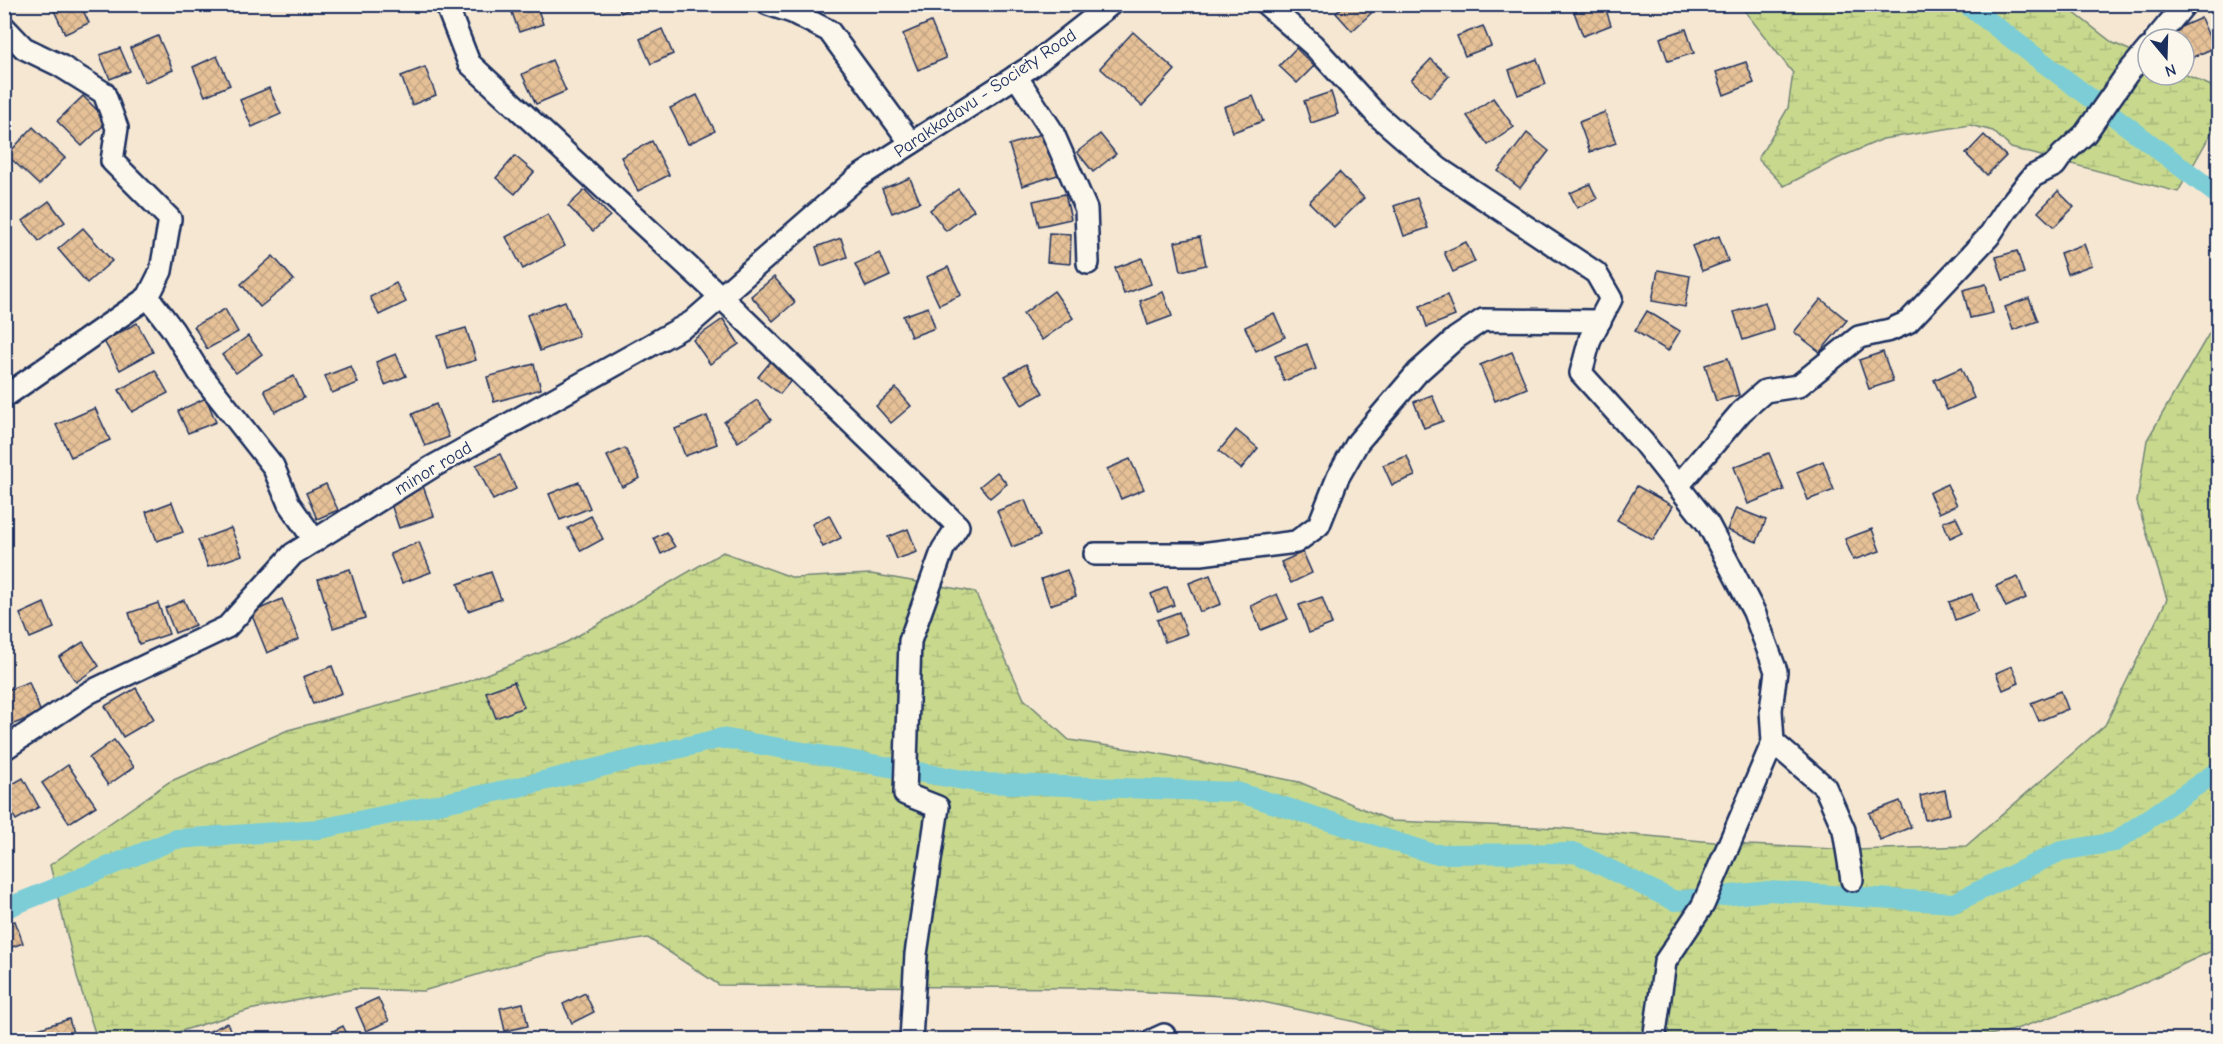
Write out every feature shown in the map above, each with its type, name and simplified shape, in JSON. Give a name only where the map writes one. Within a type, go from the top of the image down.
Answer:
[{"type":"street","points":[[446,4],[469,63],[721,297],[958,526],[943,549],[910,641],[905,777],[938,807],[916,954],[911,1040]]},
{"type":"street","points":[[768,4],[792,12],[829,31],[911,143]]},
{"type":"street","name":"Parakkadavu - Society Road","points":[[857,178],[1016,76],[1111,4]]},
{"type":"street","points":[[1266,4],[1313,45],[1377,115],[1438,168],[1596,273],[1611,299],[1590,339],[1581,373],[1643,442],[1708,525],[1754,612],[1776,670],[1771,710],[1773,742],[1705,898],[1665,962],[1654,1040]]},
{"type":"street","points":[[2166,27],[2184,4]]},
{"type":"street","points":[[4,27],[24,48],[59,65],[104,93],[117,128],[112,161],[170,219],[161,271],[147,297],[4,397]]},
{"type":"street","points":[[1678,486],[1741,412],[1765,390],[1798,386],[1859,337],[1890,330],[1908,322],[1989,236],[2032,176],[2055,165],[2062,155],[2085,134],[2136,63]]},
{"type":"street","points":[[1016,76],[1052,131],[1086,210],[1088,263]]},
{"type":"street","name":"minor road","points":[[4,749],[90,692],[227,627],[293,554],[432,467],[692,322],[857,178]]},
{"type":"street","points":[[147,297],[173,330],[199,372],[273,466],[289,504],[315,541]]},
{"type":"street","points":[[1095,554],[1201,554],[1296,542],[1319,525],[1338,477],[1358,442],[1418,372],[1455,338],[1483,320],[1600,321]]},
{"type":"street","points":[[1773,742],[1825,788],[1844,830],[1852,880]]},
{"type":"street","points":[[1153,1040],[1164,1035],[1164,1040]]},
{"type":"green space","points":[[1740,5],[2064,5],[2113,43],[2136,53],[2136,87],[2196,87],[2196,79],[2218,89],[2218,121],[2178,192],[2011,148],[1993,131],[1970,125],[1883,139],[1784,186],[1758,159],[1788,108],[1793,73]]},
{"type":"green space","points":[[2218,318],[2218,948],[2119,994],[2010,1031],[1960,1040],[1412,1039],[1356,1022],[1240,997],[1078,988],[719,985],[648,938],[544,955],[423,991],[354,989],[249,1010],[155,1039],[97,1039],[78,980],[50,865],[169,782],[288,730],[464,683],[567,642],[723,552],[794,578],[871,574],[975,592],[1024,699],[1069,740],[1156,753],[1299,782],[1392,821],[1559,828],[1747,845],[1856,850],[1966,846],[2105,725],[2167,599],[2137,502],[2147,440]]},
{"type":"building","points":[[51,4],[80,4],[89,23],[65,34]]},
{"type":"building","points":[[509,4],[536,4],[543,24],[519,32]]},
{"type":"building","points":[[617,4],[641,4],[621,13]]},
{"type":"building","points":[[1346,4],[1380,5],[1352,31],[1336,13]]},
{"type":"building","points":[[1594,4],[1604,4],[1611,25],[1583,36],[1574,12]]},
{"type":"building","points":[[2201,18],[2214,48],[2196,56],[2196,27],[2181,27]]},
{"type":"building","points":[[931,22],[946,58],[918,70],[903,34]]},
{"type":"building","points":[[1483,26],[1491,46],[1465,56],[1457,36]]},
{"type":"building","points":[[662,29],[673,54],[651,64],[640,39]]},
{"type":"building","points":[[1686,29],[1694,53],[1668,61],[1660,38]]},
{"type":"building","points":[[1133,32],[1175,70],[1142,106],[1100,68]]},
{"type":"building","points":[[158,36],[173,70],[145,82],[130,48]]},
{"type":"building","points":[[120,48],[130,71],[110,79],[100,55]]},
{"type":"building","points":[[1296,48],[1314,66],[1297,83],[1279,66]]},
{"type":"building","points":[[217,56],[230,85],[205,96],[193,67]]},
{"type":"building","points":[[1431,59],[1449,76],[1430,97],[1411,80]]},
{"type":"building","points":[[1537,59],[1546,84],[1518,95],[1509,70]]},
{"type":"building","points":[[552,60],[566,91],[536,104],[522,74]]},
{"type":"building","points":[[1746,62],[1754,83],[1724,95],[1716,72]]},
{"type":"building","points":[[425,67],[436,95],[412,105],[401,76]]},
{"type":"building","points":[[269,88],[281,114],[252,127],[240,100]]},
{"type":"building","points":[[1331,92],[1338,114],[1311,123],[1304,101]]},
{"type":"building","points":[[697,95],[715,131],[688,144],[670,108]]},
{"type":"building","points":[[83,96],[108,121],[82,146],[57,121]]},
{"type":"building","points":[[1253,96],[1263,121],[1233,132],[1224,107]]},
{"type":"building","points":[[1493,98],[1514,127],[1488,145],[1467,116]]},
{"type":"building","points":[[1605,112],[1616,143],[1590,152],[1579,122]]},
{"type":"building","points":[[33,127],[65,158],[39,185],[7,155]]},
{"type":"building","points":[[1047,132],[1061,174],[1022,186],[1009,145]]},
{"type":"building","points":[[1527,133],[1549,151],[1520,188],[1498,171]]},
{"type":"building","points":[[1100,134],[1116,154],[1093,172],[1077,152]]},
{"type":"building","points":[[1984,135],[2006,156],[1987,175],[1966,154]]},
{"type":"building","points":[[652,141],[669,175],[638,191],[621,157]]},
{"type":"building","points":[[515,156],[534,172],[515,194],[496,178]]},
{"type":"building","points":[[1339,172],[1364,198],[1334,227],[1309,202]]},
{"type":"building","points":[[910,178],[920,202],[892,213],[882,189]]},
{"type":"building","points":[[1590,184],[1597,199],[1577,208],[1570,193]]},
{"type":"building","points":[[958,189],[974,210],[946,231],[930,210]]},
{"type":"building","points":[[585,190],[610,216],[593,231],[568,206]]},
{"type":"building","points":[[2058,191],[2074,207],[2054,227],[2038,212]]},
{"type":"building","points":[[1065,194],[1071,219],[1039,226],[1033,201]]},
{"type":"building","points":[[1417,198],[1428,228],[1404,236],[1394,206]]},
{"type":"building","points":[[49,201],[65,222],[39,241],[23,221]]},
{"type":"building","points":[[548,214],[565,246],[523,269],[506,237]]},
{"type":"building","points":[[83,228],[112,261],[87,283],[58,249]]},
{"type":"building","points":[[1049,233],[1071,234],[1070,264],[1047,262]]},
{"type":"building","points":[[1719,236],[1728,261],[1702,271],[1692,246]]},
{"type":"building","points":[[1200,237],[1206,265],[1181,271],[1175,242]]},
{"type":"building","points":[[841,238],[847,257],[822,266],[816,247]]},
{"type":"building","points":[[1466,242],[1475,262],[1453,272],[1444,252]]},
{"type":"building","points":[[2084,244],[2092,265],[2067,274],[2060,253]]},
{"type":"building","points":[[2017,251],[2024,273],[2003,280],[1996,257]]},
{"type":"building","points":[[880,253],[890,276],[866,287],[855,264]]},
{"type":"building","points":[[273,256],[294,280],[260,307],[241,284]]},
{"type":"building","points":[[1142,258],[1151,284],[1124,294],[1115,268]]},
{"type":"building","points":[[948,267],[961,295],[939,305],[926,277]]},
{"type":"building","points":[[1658,270],[1690,276],[1685,307],[1652,301]]},
{"type":"building","points":[[774,277],[795,302],[773,321],[751,296]]},
{"type":"building","points":[[396,283],[406,302],[379,315],[370,297]]},
{"type":"building","points":[[1986,284],[1993,313],[1970,318],[1963,290]]},
{"type":"building","points":[[1054,291],[1073,318],[1042,340],[1023,314]]},
{"type":"building","points":[[1163,292],[1172,316],[1148,325],[1140,301]]},
{"type":"building","points":[[1447,295],[1455,316],[1427,327],[1420,306]]},
{"type":"building","points":[[2029,298],[2038,321],[2013,330],[2005,307]]},
{"type":"building","points":[[1821,299],[1847,320],[1820,352],[1794,332]]},
{"type":"building","points":[[565,301],[579,336],[540,351],[527,315]]},
{"type":"building","points":[[1765,302],[1774,330],[1743,340],[1734,312]]},
{"type":"building","points":[[928,307],[935,328],[911,337],[903,316]]},
{"type":"building","points":[[225,309],[238,332],[207,349],[194,326]]},
{"type":"building","points":[[1647,311],[1680,331],[1668,351],[1635,331]]},
{"type":"building","points":[[1274,313],[1285,337],[1256,351],[1245,327]]},
{"type":"building","points":[[723,319],[739,344],[710,364],[693,340]]},
{"type":"building","points":[[137,323],[153,352],[120,370],[104,341]]},
{"type":"building","points":[[466,328],[476,360],[448,369],[438,336]]},
{"type":"building","points":[[248,336],[262,354],[236,373],[222,355]]},
{"type":"building","points":[[1307,344],[1316,369],[1284,381],[1275,356]]},
{"type":"building","points":[[1512,352],[1527,388],[1495,401],[1480,365]]},
{"type":"building","points":[[1883,352],[1893,381],[1869,389],[1859,360]]},
{"type":"building","points":[[396,354],[406,376],[385,385],[376,362]]},
{"type":"building","points":[[1728,358],[1739,395],[1716,401],[1705,365]]},
{"type":"building","points":[[772,360],[793,378],[780,394],[758,377]]},
{"type":"building","points":[[534,364],[541,389],[494,402],[487,377]]},
{"type":"building","points":[[1026,364],[1043,393],[1022,405],[1005,376]]},
{"type":"building","points":[[351,366],[358,383],[332,393],[325,376]]},
{"type":"building","points":[[1961,368],[1974,398],[1947,410],[1934,380]]},
{"type":"building","points":[[155,370],[168,393],[132,412],[119,390]]},
{"type":"building","points":[[294,376],[304,398],[275,412],[264,390]]},
{"type":"building","points":[[896,388],[911,406],[891,423],[876,406]]},
{"type":"building","points":[[1432,395],[1443,421],[1424,428],[1414,402]]},
{"type":"building","points":[[206,398],[216,422],[188,433],[178,411]]},
{"type":"building","points":[[757,400],[771,420],[738,442],[724,422]]},
{"type":"building","points":[[436,404],[449,437],[425,446],[412,414]]},
{"type":"building","points":[[95,408],[110,440],[71,457],[56,425]]},
{"type":"building","points":[[707,416],[717,444],[685,456],[675,429]]},
{"type":"building","points":[[1236,430],[1258,448],[1241,469],[1219,451]]},
{"type":"building","points":[[625,448],[640,478],[622,487],[607,456]]},
{"type":"building","points":[[1769,453],[1784,490],[1748,504],[1734,467]]},
{"type":"building","points":[[500,454],[516,489],[493,500],[476,465]]},
{"type":"building","points":[[1407,456],[1415,476],[1392,485],[1383,465]]},
{"type":"building","points":[[1130,459],[1144,489],[1121,499],[1107,469]]},
{"type":"building","points":[[1823,461],[1834,490],[1808,500],[1797,472]]},
{"type":"building","points":[[997,472],[1007,484],[990,498],[980,486]]},
{"type":"building","points":[[579,482],[590,508],[560,520],[549,494]]},
{"type":"building","points":[[326,484],[338,510],[317,519],[306,493]]},
{"type":"building","points":[[1947,484],[1957,505],[1939,513],[1929,493]]},
{"type":"building","points":[[423,486],[434,516],[399,528],[389,498]]},
{"type":"building","points":[[1637,486],[1673,506],[1653,540],[1617,520]]},
{"type":"building","points":[[1025,500],[1040,536],[1012,547],[997,511]]},
{"type":"building","points":[[172,502],[183,532],[157,541],[146,512]]},
{"type":"building","points":[[1736,508],[1766,520],[1757,542],[1727,530]]},
{"type":"building","points":[[829,515],[841,538],[823,547],[812,524]]},
{"type":"building","points":[[591,516],[603,539],[581,551],[568,528]]},
{"type":"building","points":[[1956,517],[1963,532],[1950,538],[1943,522]]},
{"type":"building","points":[[231,528],[242,555],[208,567],[198,540]]},
{"type":"building","points":[[908,529],[917,552],[897,559],[888,537]]},
{"type":"building","points":[[1872,529],[1880,551],[1853,560],[1845,539]]},
{"type":"building","points":[[666,532],[675,547],[661,554],[654,538]]},
{"type":"building","points":[[419,542],[431,572],[402,583],[390,554]]},
{"type":"building","points":[[1303,552],[1312,573],[1291,583],[1281,562]]},
{"type":"building","points":[[350,569],[365,618],[333,628],[318,579]]},
{"type":"building","points":[[1067,570],[1076,596],[1050,605],[1041,579]]},
{"type":"building","points":[[491,572],[501,599],[468,611],[458,584]]},
{"type":"building","points":[[1210,575],[1221,604],[1200,612],[1189,583]]},
{"type":"building","points":[[2018,577],[2026,598],[2006,607],[1996,586]]},
{"type":"building","points":[[1167,587],[1174,605],[1158,611],[1151,594]]},
{"type":"building","points":[[1277,594],[1288,619],[1261,630],[1251,606]]},
{"type":"building","points":[[1972,594],[1978,611],[1955,620],[1949,602]]},
{"type":"building","points":[[1322,597],[1332,624],[1309,633],[1299,605]]},
{"type":"building","points":[[282,599],[299,639],[267,653],[251,613]]},
{"type":"building","points":[[184,600],[195,625],[175,633],[165,608]]},
{"type":"building","points":[[44,603],[54,628],[30,638],[20,614]]},
{"type":"building","points":[[158,603],[169,634],[139,644],[129,613]]},
{"type":"building","points":[[1179,612],[1187,634],[1165,642],[1157,620]]},
{"type":"building","points":[[83,642],[99,666],[76,682],[59,657]]},
{"type":"building","points":[[332,666],[342,693],[313,704],[303,677]]},
{"type":"building","points":[[2012,666],[2019,683],[2003,690],[1996,673]]},
{"type":"building","points":[[29,682],[41,713],[4,728],[4,691]]},
{"type":"building","points":[[514,682],[524,707],[496,718],[486,692]]},
{"type":"building","points":[[136,688],[154,719],[123,737],[105,706]]},
{"type":"building","points":[[2061,691],[2068,709],[2039,721],[2031,703]]},
{"type":"building","points":[[114,740],[134,767],[108,785],[89,758]]},
{"type":"building","points":[[68,765],[96,806],[69,823],[42,783]]},
{"type":"building","points":[[23,778],[39,807],[16,820],[4,799],[4,789]]},
{"type":"building","points":[[1945,790],[1950,814],[1925,820],[1920,796]]},
{"type":"building","points":[[1900,801],[1911,827],[1880,840],[1869,813]]},
{"type":"building","points":[[15,921],[23,943],[4,950],[4,924]]},
{"type":"building","points":[[585,993],[594,1012],[572,1023],[563,1004]]},
{"type":"building","points":[[378,998],[389,1021],[366,1031],[356,1008]]},
{"type":"building","points":[[523,1003],[528,1026],[505,1031],[500,1008]]},
{"type":"building","points":[[69,1019],[75,1040],[20,1040],[19,1035]]},
{"type":"building","points":[[227,1023],[235,1040],[201,1040],[199,1036]]},
{"type":"building","points":[[343,1026],[350,1040],[324,1040],[323,1036]]},
{"type":"waterway","points":[[1966,4],[2218,195]]},
{"type":"waterway","points":[[4,909],[176,839],[320,829],[510,789],[722,738],[981,783],[1237,792],[1434,854],[1576,853],[1675,901],[1769,891],[1954,903],[2061,851],[2115,842],[2218,771]]}]
